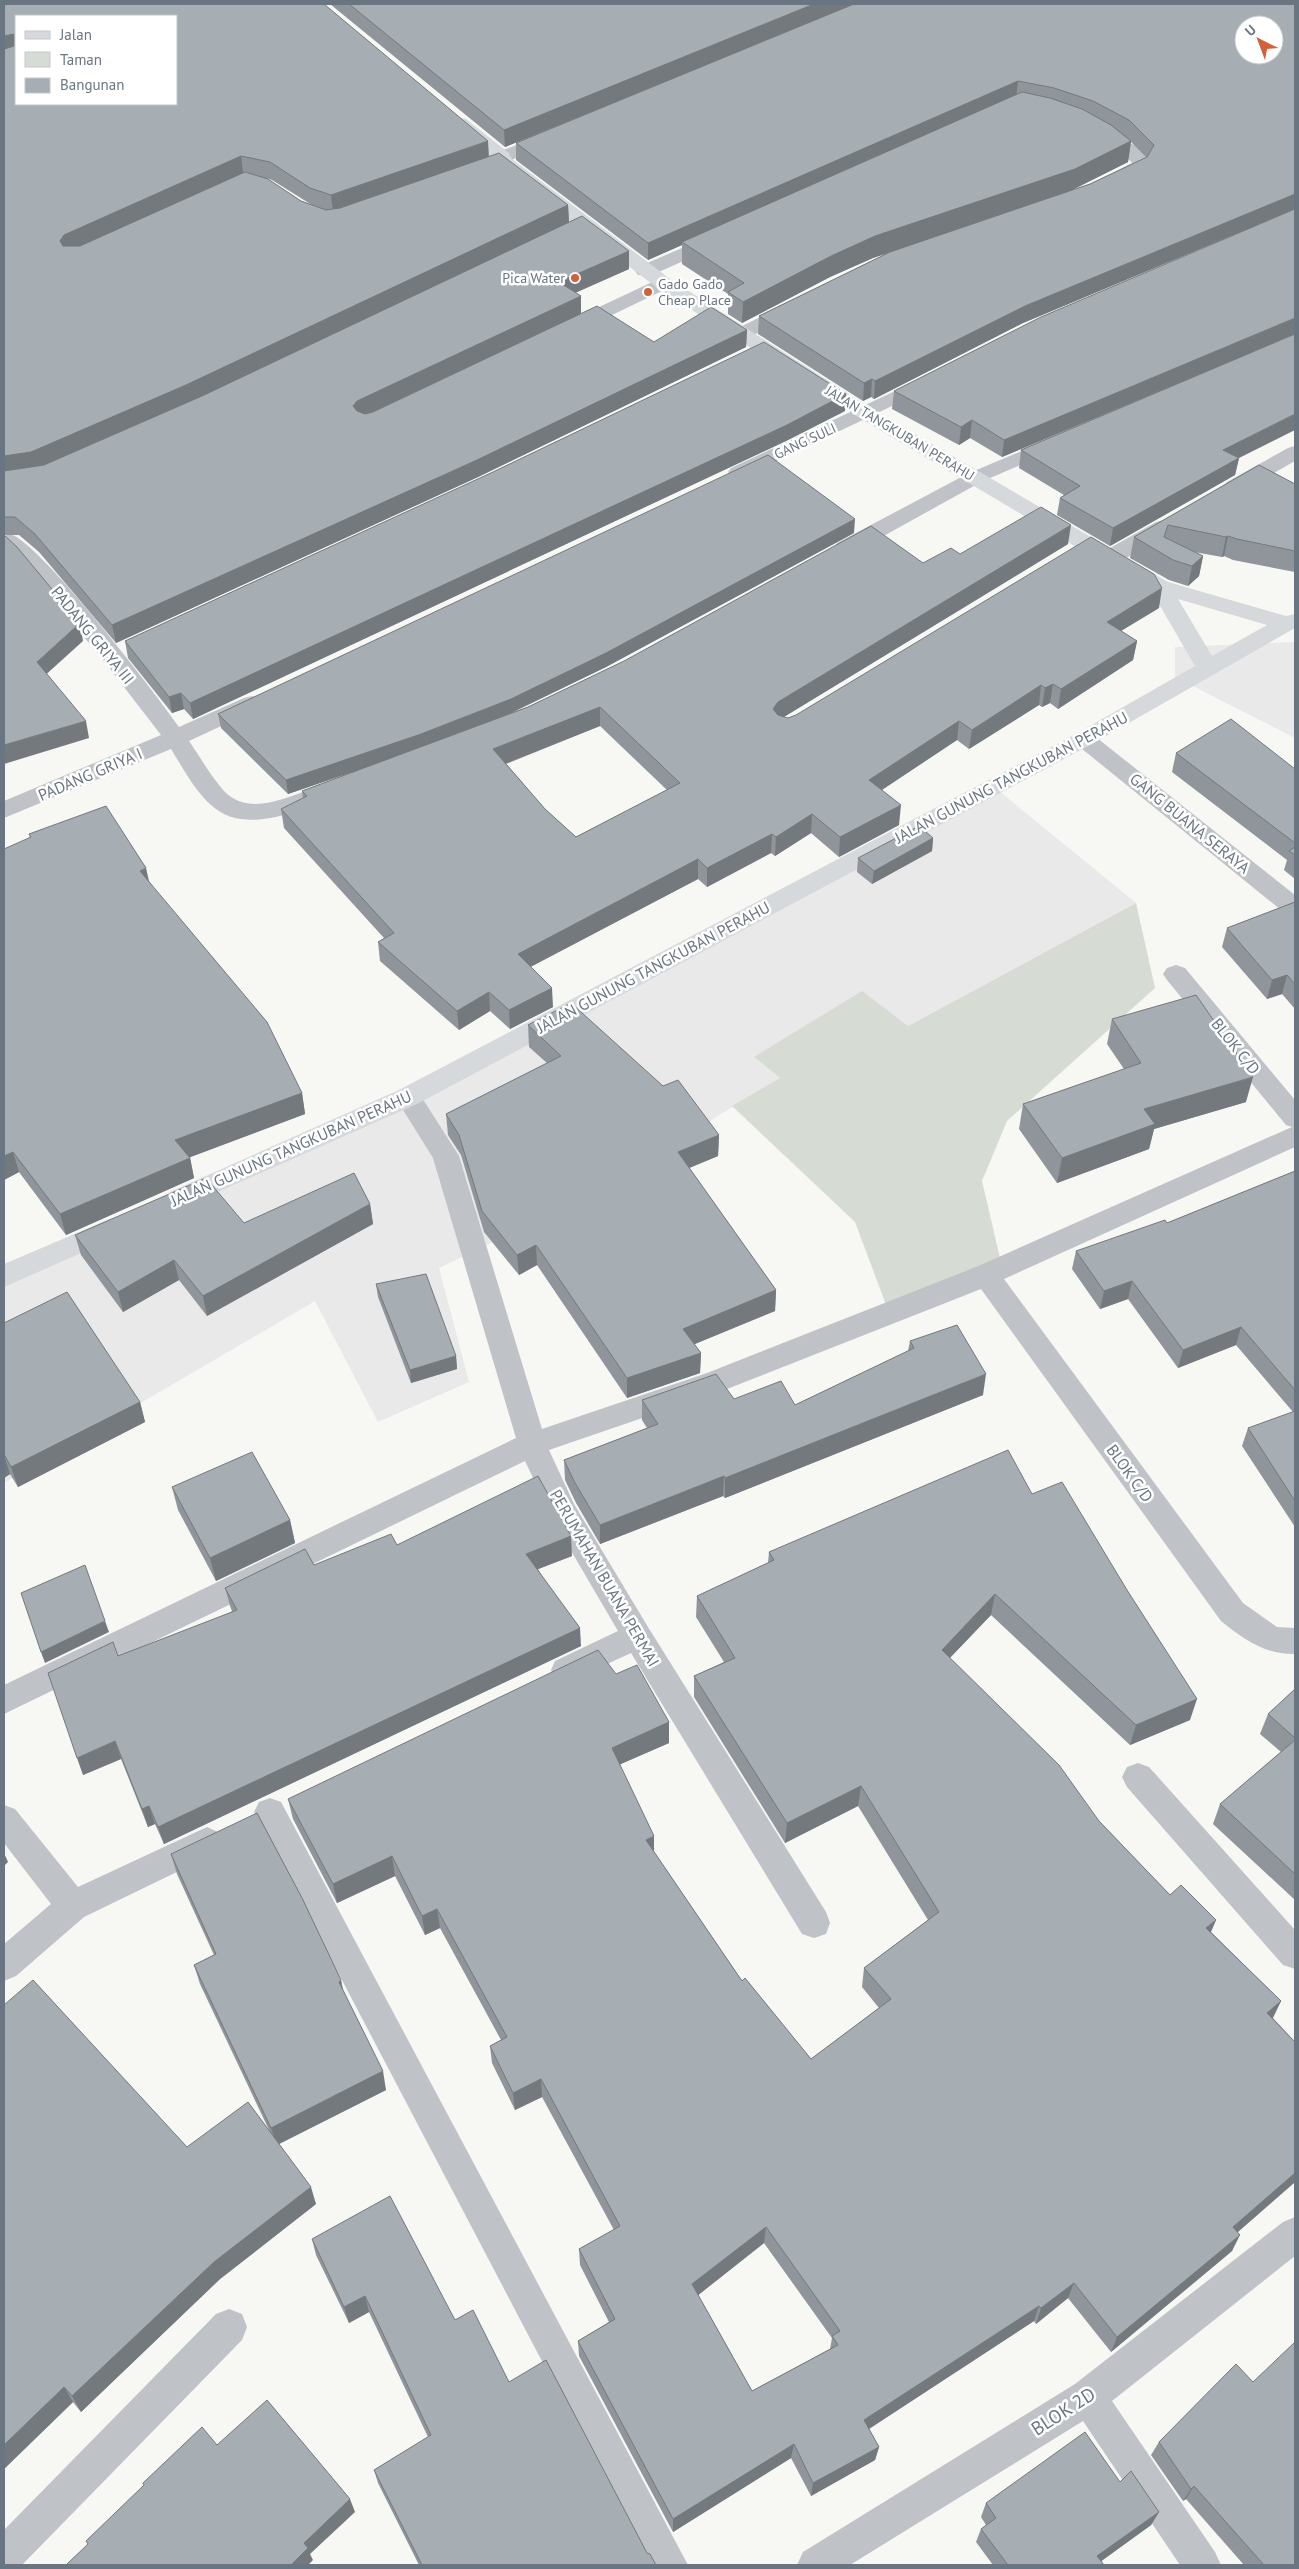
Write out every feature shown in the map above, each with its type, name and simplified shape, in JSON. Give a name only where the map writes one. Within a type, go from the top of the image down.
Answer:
[{"type":"street","name":"JALAN TANGKUBAN PERAHU","points":[[442,108],[502,159],[575,228],[741,334],[755,353],[865,413],[974,478],[1080,549],[1111,558],[1160,587],[1208,669]]},
{"type":"street","points":[[1079,122],[1133,152],[1141,163],[1137,169],[1096,188]]},
{"type":"street","points":[[484,168],[565,131]]},
{"type":"street","points":[[645,271],[736,230]]},
{"type":"street","points":[[556,335],[663,284]]},
{"type":"street","points":[[741,334],[804,301]]},
{"type":"street","name":"GANG SULI","points":[[718,482],[865,413],[944,373]]},
{"type":"street","points":[[825,559],[974,478],[1075,435]]},
{"type":"street","points":[[1220,495],[1295,452]]},
{"type":"street","points":[[1111,558],[1178,519]]},
{"type":"street","name":"PADANG GRIYA III","points":[[6,535],[120,651],[216,797],[229,807],[242,812],[265,810],[298,802],[351,783]]},
{"type":"street","points":[[1160,587],[1290,622]]},
{"type":"street","name":"JALAN GUNUNG TANGKUBAN PERAHU","points":[[156,1209],[408,1097],[1084,739],[1290,622]]},
{"type":"street","points":[[176,738],[274,693]]},
{"type":"street","name":"PADANG GRIYA I","points":[[4,810],[176,738]]},
{"type":"street","name":"GANG BUANA SERAYA","points":[[1084,739],[1295,908]]},
{"type":"street","name":"BLOK C/D","points":[[1176,974],[1295,1118]]},
{"type":"street","name":"PERUMAHAN BUANA PERMAI","points":[[408,1097],[446,1156],[532,1444],[563,1511],[637,1636],[814,1923]]},
{"type":"street","points":[[4,1700],[532,1444],[717,1381],[986,1275],[1295,1136]]},
{"type":"street","points":[[4,1276],[130,1221]]},
{"type":"street","name":"BLOK C/D","points":[[986,1275],[1232,1612],[1256,1632],[1286,1642],[1295,1641]]},
{"type":"street","points":[[538,1683],[637,1636]]},
{"type":"street","points":[[1138,1777],[1295,1954]]},
{"type":"street","points":[[4,1965],[73,1906],[261,1816],[669,2565]]},
{"type":"street","points":[[4,1819],[73,1906]]},
{"type":"street","name":"BLOK 2D","points":[[816,2565],[1088,2396],[1295,2234]]},
{"type":"street","points":[[4,2557],[229,2327]]},
{"type":"street","points":[[1088,2396],[1202,2565]]},
{"type":"shaded area","points":[[1295,642],[1295,738],[1175,677],[1175,647]]},
{"type":"shaded area","points":[[994,787],[1136,903],[908,1026],[755,1058],[780,1078],[575,1203],[439,1268],[469,1382],[378,1422],[315,1301],[4,1483],[4,1278],[360,1122]]},
{"type":"green space","points":[[1136,903],[1155,988],[1007,1121],[982,1181],[1003,1271],[891,1318],[855,1222],[732,1106],[780,1078],[754,1057],[862,991],[908,1026]]},
{"type":"building","points":[[4,4],[324,4],[488,141],[331,195],[310,188],[270,162],[241,156],[64,235],[60,241],[63,246],[80,246],[245,172],[268,179],[301,201],[326,210],[340,208],[499,153],[568,205],[186,385],[31,452],[4,456],[4,49],[14,46],[14,34],[4,36]]},
{"type":"building","points":[[349,4],[814,4],[504,130]]},
{"type":"building","points":[[854,4],[1295,4],[1295,194],[1025,306],[875,381],[872,379],[864,383],[759,316],[890,252],[1090,184],[1147,157],[1154,145],[1129,120],[1093,101],[1054,88],[1018,81],[648,243],[516,143]]},
{"type":"building","points":[[1022,92],[1050,98],[1082,109],[1111,125],[1131,141],[1075,169],[875,236],[831,256],[743,302],[728,292],[744,283],[682,242]]},
{"type":"building","points":[[1295,209],[1295,318],[1004,440],[972,420],[961,427],[894,391],[1041,317]]},
{"type":"building","points":[[582,216],[629,251],[559,282],[581,296],[357,401],[353,406],[357,411],[365,414],[373,412],[597,306],[654,342],[711,307],[747,330],[477,460],[112,625],[35,534],[15,517],[4,517],[4,471],[44,465],[202,396]]},
{"type":"building","points":[[1295,334],[1295,414],[1223,450],[1239,458],[1113,528],[1060,498],[1080,486],[1021,450]]},
{"type":"building","points":[[764,342],[846,394],[787,425],[190,703],[181,693],[169,697],[125,641],[493,472]]},
{"type":"building","points":[[768,455],[855,519],[606,653],[511,699],[421,734],[286,780],[218,714]]},
{"type":"building","points":[[1259,465],[1295,484],[1295,551],[1168,525],[1164,537],[1203,556],[1192,566],[1173,560],[1134,537]]},
{"type":"building","points":[[1041,507],[1071,525],[778,702],[773,709],[778,715],[788,718],[796,715],[1091,537],[1154,574],[1162,588],[1107,622],[1137,641],[1061,689],[1053,684],[1045,688],[1041,685],[972,730],[959,721],[869,780],[901,805],[840,837],[812,814],[776,837],[772,834],[707,868],[698,859],[518,954],[552,988],[509,1010],[489,992],[457,1011],[378,942],[394,933],[281,809],[307,796],[302,791],[528,707],[624,661],[871,526],[923,563],[951,548],[960,554]],"holes":[[[600,707],[680,783],[576,837],[545,809],[493,749]]]},
{"type":"building","points":[[4,535],[17,547],[80,623],[37,662],[86,721],[4,745]]},
{"type":"building","points":[[1231,719],[1295,769],[1295,843],[1176,753]]},
{"type":"building","points":[[106,806],[146,868],[140,871],[267,1022],[302,1093],[175,1140],[190,1158],[60,1214],[13,1152],[4,1156],[4,849],[31,837],[29,834]]},
{"type":"building","points":[[919,826],[933,838],[874,871],[858,858]]},
{"type":"building","points":[[1295,847],[1295,855],[1289,851]]},
{"type":"building","points":[[1295,902],[1295,984],[1287,975],[1272,980],[1227,928]]},
{"type":"building","points":[[1196,995],[1253,1077],[1144,1109],[1155,1124],[1062,1158],[1023,1104],[1141,1063],[1112,1019]]},
{"type":"building","points":[[571,1003],[663,1086],[678,1080],[719,1135],[678,1152],[776,1290],[683,1329],[701,1353],[627,1378],[536,1245],[517,1255],[482,1211],[459,1135],[446,1114],[561,1056],[528,1025]]},
{"type":"building","points":[[1295,1171],[1295,1390],[1241,1327],[1183,1350],[1132,1281],[1104,1291],[1076,1251],[1165,1220],[1167,1223]]},
{"type":"building","points":[[354,1173],[370,1204],[203,1296],[174,1260],[118,1292],[75,1235],[206,1178],[244,1223]]},
{"type":"building","points":[[426,1274],[456,1356],[410,1370],[376,1284]]},
{"type":"building","points":[[67,1292],[140,1402],[11,1467],[4,1454],[4,1323]]},
{"type":"building","points":[[957,1325],[986,1374],[725,1478],[724,1476],[600,1525],[575,1483],[564,1460],[658,1424],[642,1400],[716,1374],[734,1399],[781,1381],[795,1405],[914,1348],[910,1341]]},
{"type":"building","points":[[1295,1411],[1295,1501],[1248,1428]]},
{"type":"building","points":[[1008,1450],[1032,1494],[1062,1482],[1127,1590],[1197,1699],[1136,1725],[995,1594],[942,1650],[1059,1765],[1099,1821],[1170,1895],[1181,1885],[1216,1920],[1206,1928],[1281,2001],[1267,2013],[1295,2042],[1295,2173],[1233,2227],[1240,2235],[1117,2337],[1074,2283],[1041,2308],[1039,2306],[864,2420],[879,2447],[813,2483],[794,2444],[673,2519],[578,2341],[615,2319],[579,2249],[620,2226],[541,2079],[513,2093],[490,2046],[507,2037],[437,1909],[422,1916],[392,1856],[333,1884],[288,1799],[598,1650],[616,1674],[637,1665],[669,1722],[612,1748],[654,1836],[646,1840],[742,1981],[745,1978],[811,2059],[891,1999],[864,1968],[939,1912],[861,1786],[787,1823],[694,1676],[735,1658],[697,1596],[774,1560],[769,1552]],"holes":[[[766,2227],[840,2331],[832,2336],[838,2345],[752,2391],[692,2284]]]},
{"type":"building","points":[[252,1452],[290,1520],[210,1558],[172,1487]]},
{"type":"building","points":[[538,1476],[571,1536],[526,1554],[580,1628],[158,1827],[149,1806],[142,1809],[115,1741],[77,1758],[48,1673],[113,1642],[118,1656],[237,1610],[225,1588],[305,1549],[314,1565],[391,1534],[397,1545]]},
{"type":"building","points":[[85,1565],[105,1621],[41,1652],[21,1593]]},
{"type":"building","points":[[1295,1689],[1295,1738],[1268,1714]]},
{"type":"building","points":[[1295,1740],[1295,1874],[1220,1804]]},
{"type":"building","points":[[257,1813],[302,1898],[341,1980],[339,1982],[383,2071],[271,2128],[194,1965],[216,1954],[171,1854]]},
{"type":"building","points":[[33,1980],[187,2147],[248,2102],[311,2187],[214,2262],[72,2396],[64,2387],[4,2445],[4,2005]]},
{"type":"building","points":[[390,2196],[455,2320],[473,2310],[509,2382],[546,2360],[647,2553],[650,2554],[656,2565],[422,2565],[374,2470],[431,2435],[365,2296],[344,2307],[312,2239]]},
{"type":"building","points":[[1295,2342],[1295,2565],[1264,2565],[1194,2486],[1191,2489],[1159,2442],[1236,2364],[1253,2382]]},
{"type":"building","points":[[267,2400],[350,2499],[304,2543],[308,2548],[291,2565],[66,2565],[88,2544],[86,2541],[144,2485],[143,2483],[202,2427],[217,2445]]},
{"type":"building","points":[[1085,2432],[1120,2482],[1131,2471],[1159,2512],[1097,2556],[1104,2565],[1008,2565],[981,2529],[996,2518],[986,2503]]},
{"type":"place","name":"Pica Water","points":[[575,278]]},
{"type":"place","name":"Gado Gado Cheap Place","points":[[648,292]]}]
